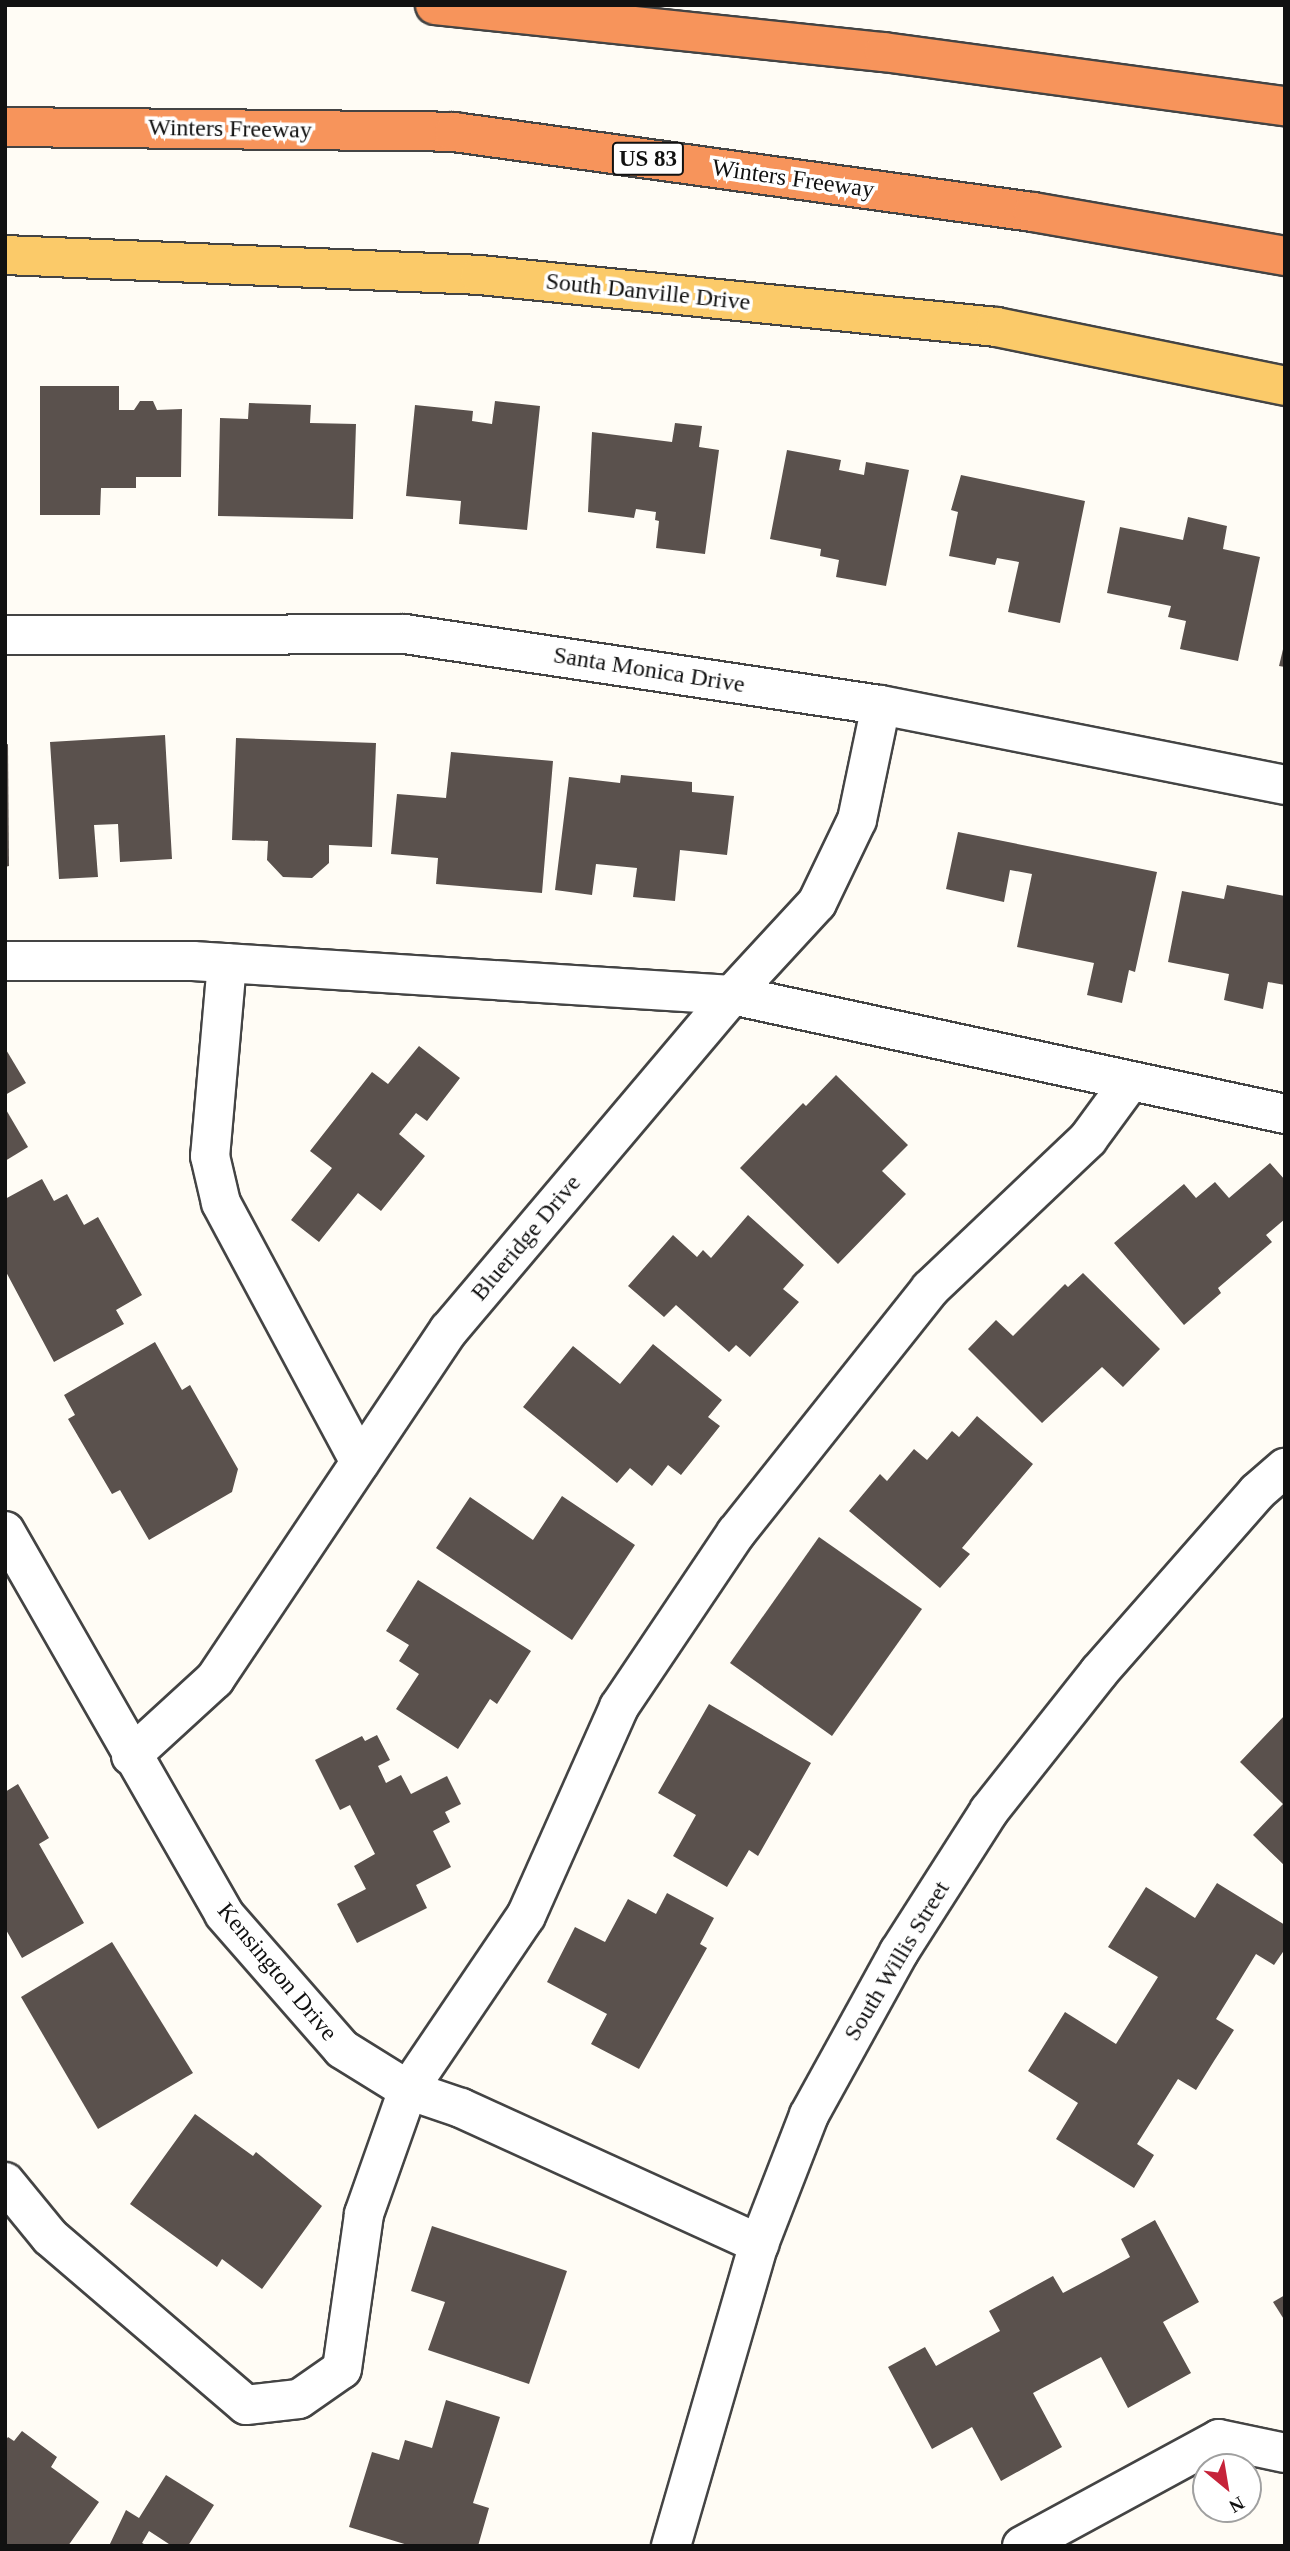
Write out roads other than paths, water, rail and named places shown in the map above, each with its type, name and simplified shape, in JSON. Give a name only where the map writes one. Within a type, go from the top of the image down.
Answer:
[{"type":"highway","points":[[435,5],[884,52],[1285,106]]},
{"type":"highway","name":"Winters Freeway","points":[[5,127],[454,132],[1033,212],[1285,256]]},
{"type":"main road","name":"South Danville Drive","points":[[5,255],[480,275],[996,327],[1285,386]]},
{"type":"street","name":"Santa Monica Drive","points":[[5,635],[405,634],[881,705],[1285,785]]},
{"type":"street","name":"Blueridge Drive","points":[[131,1756],[215,1679],[449,1329],[732,995],[817,903],[857,820],[881,705]]},
{"type":"street","points":[[5,961],[227,963],[732,995],[1129,1083],[1285,1114]]},
{"type":"street","points":[[227,963],[209,1156],[221,1203],[360,1462]]},
{"type":"street","points":[[5,2182],[50,2237],[246,2404],[299,2399],[342,2369],[364,2214],[408,2090],[526,1916],[619,1707],[736,1533],[930,1289],[1088,1139],[1129,1083]]},
{"type":"street","name":"South Willis Street","points":[[671,2546],[759,2244],[809,2115],[899,1952],[989,1811],[1099,1672],[1257,1492],[1285,1468]]},
{"type":"street","name":"Kensington Drive","points":[[5,1531],[131,1756],[224,1914],[342,2049],[408,2090],[461,2108],[759,2244]]},
{"type":"street","points":[[1022,2546],[1219,2439],[1285,2453]]}]
